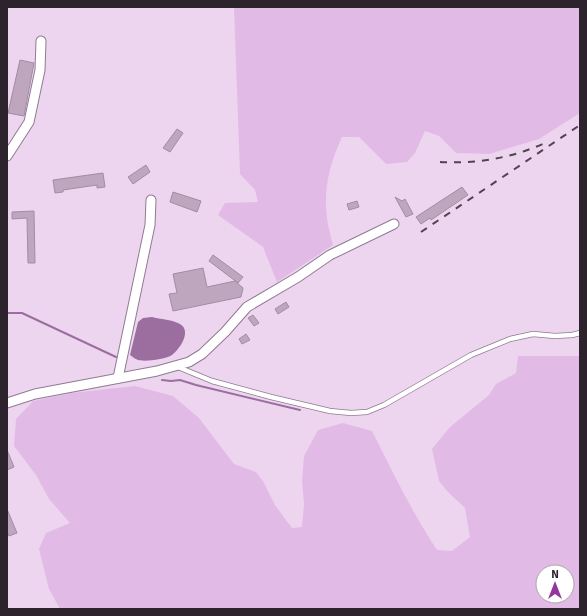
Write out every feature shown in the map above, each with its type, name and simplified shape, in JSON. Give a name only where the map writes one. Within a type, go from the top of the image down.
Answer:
[{"type":"street","points":[[7,156],[29,122],[40,70],[40,41]]},
{"type":"street","points":[[118,378],[150,225],[151,200]]},
{"type":"street","points":[[7,403],[35,394],[177,366],[190,362],[202,354],[225,332],[247,307],[298,277],[330,255],[394,224]]},
{"type":"lane","points":[[177,366],[212,380],[271,397],[330,411],[351,413],[367,412],[384,405],[471,355],[510,339],[533,334],[555,336],[580,333]]},
{"type":"shaded area","points":[[234,7],[580,7],[580,113],[539,139],[489,154],[456,153],[439,136],[425,131],[415,153],[407,162],[386,164],[359,137],[342,137],[328,176],[326,197],[327,218],[333,245],[277,282],[263,247],[218,215],[225,203],[258,202],[255,190],[240,174]]},
{"type":"shaded area","points":[[152,317],[180,324],[185,331],[184,340],[172,355],[160,359],[141,361],[130,355],[138,322],[143,318]]},
{"type":"shaded area","points":[[518,356],[580,356],[580,609],[60,609],[49,589],[39,549],[46,533],[70,523],[49,499],[36,475],[14,446],[16,419],[33,401],[71,393],[135,386],[173,396],[199,418],[234,464],[256,472],[263,481],[275,505],[292,528],[302,527],[304,504],[302,481],[304,456],[318,430],[343,423],[372,431],[411,506],[437,550],[452,551],[470,537],[465,508],[439,481],[432,449],[450,427],[489,395],[496,384],[516,373]]},
{"type":"building","points":[[20,60],[34,63],[24,116],[8,113]]},
{"type":"building","points":[[177,129],[183,133],[170,152],[163,148]]},
{"type":"building","points":[[146,165],[150,172],[133,184],[128,177]]},
{"type":"building","points":[[103,173],[105,187],[97,188],[97,185],[63,190],[63,192],[55,193],[53,180]]},
{"type":"building","points":[[462,187],[468,195],[431,220],[430,218],[421,224],[416,217]]},
{"type":"building","points":[[173,192],[201,201],[197,212],[170,202]]},
{"type":"building","points":[[395,197],[402,201],[405,199],[413,214],[406,217]]},
{"type":"building","points":[[357,201],[359,207],[349,210],[347,204]]},
{"type":"building","points":[[34,211],[35,263],[28,263],[27,218],[12,219],[12,212]]},
{"type":"building","points":[[213,255],[243,277],[238,283],[209,261]]},
{"type":"building","points":[[203,268],[207,287],[235,281],[243,288],[241,297],[173,311],[169,294],[177,293],[173,274]]},
{"type":"building","points":[[286,302],[289,307],[278,314],[275,309]]},
{"type":"building","points":[[253,315],[259,323],[254,326],[248,318]]},
{"type":"building","points":[[246,334],[250,340],[242,344],[239,339]]},
{"type":"building","points":[[7,450],[14,467],[7,470]]},
{"type":"building","points":[[7,509],[17,533],[9,536],[7,531]]},
{"type":"waterway","points":[[7,313],[22,313],[116,357]]},
{"type":"waterway","points":[[162,380],[180,380],[300,410]]},
{"type":"railway","points":[[421,232],[580,125]]},
{"type":"railway","points":[[440,162],[468,162],[495,159],[534,148],[547,142]]}]
